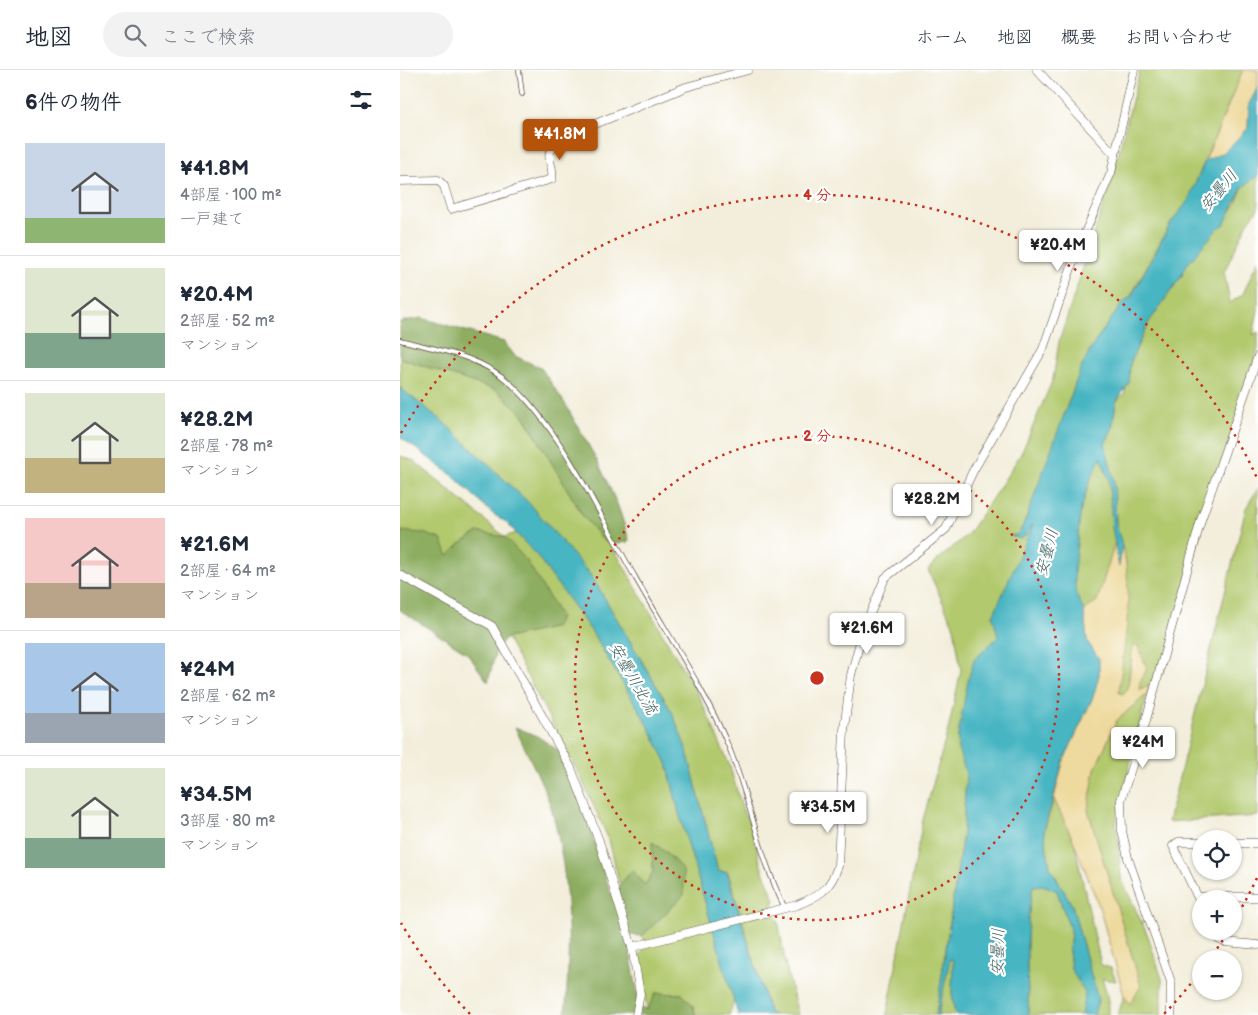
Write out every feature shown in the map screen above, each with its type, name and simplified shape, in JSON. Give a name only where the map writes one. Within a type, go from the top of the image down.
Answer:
[{"type":"street","points":[[400,181],[438,180],[444,186],[451,209],[552,179],[550,151],[563,137],[686,87],[748,70]]},
{"type":"street","points":[[1036,70],[1115,155]]},
{"type":"street","points":[[632,947],[785,908],[811,899],[825,890],[833,881],[838,866],[844,730],[851,675],[863,632],[885,578],[946,529],[973,471],[1044,349],[1077,251],[1111,173],[1134,70]]},
{"type":"street","points":[[1171,1015],[1171,982],[1128,858],[1122,831],[1121,800],[1144,731],[1201,520],[1258,356]]},
{"type":"street","points":[[400,575],[492,626],[571,768],[599,842],[632,947],[640,994],[636,1015]]},
{"type":"street","points":[[1192,842],[1178,842],[1173,846],[1195,890]]},
{"type":"street","points":[[1242,843],[1258,843]]},
{"type":"street","points":[[1242,898],[1258,897]]},
{"type":"street","points":[[1220,940],[1258,945]]},
{"type":"lane","points":[[519,70],[522,94]]},
{"type":"lane","points":[[400,340],[468,358],[510,383],[538,413],[576,472],[712,710],[739,776],[774,888],[785,908]]},
{"type":"green space","points":[[1140,70],[1243,70],[1188,201],[1171,223],[1130,297],[1124,301],[1095,342],[1073,389],[1037,493],[1019,534],[1022,539],[1033,523],[1030,533],[993,616],[999,637],[974,660],[958,736],[958,749],[966,773],[963,833],[936,1015],[887,1015],[923,820],[949,726],[961,670],[954,627],[928,570],[968,534],[998,490],[1022,452],[1053,379],[1059,342],[1112,179]]},
{"type":"green space","points":[[1258,175],[1258,209],[1248,222],[1224,272],[1230,303],[1243,294],[1258,260],[1258,310],[1253,335],[1258,332],[1258,349],[1204,519],[1164,672],[1149,685],[1138,690],[1147,669],[1133,645],[1128,687],[1123,695],[1119,692],[1126,562],[1116,524],[1114,481],[1105,444],[1112,429],[1116,402],[1125,393],[1130,364],[1149,322],[1182,275],[1185,267],[1236,204],[1242,188]]},
{"type":"green space","points":[[422,318],[504,342],[515,356],[541,368],[564,402],[598,462],[618,506],[629,539],[628,542],[611,544],[603,540],[583,516],[523,414],[496,390],[400,358],[400,322]]},
{"type":"green space","points":[[400,358],[496,390],[523,414],[583,516],[603,540],[611,544],[701,700],[729,764],[744,814],[750,822],[762,869],[775,900],[773,911],[778,920],[786,967],[798,1015],[774,1015],[769,1012],[728,872],[718,871],[687,751],[672,712],[592,577],[531,505],[440,419],[400,388]]},
{"type":"green space","points":[[400,456],[414,461],[505,537],[516,533],[538,557],[592,632],[648,725],[667,763],[679,813],[734,1001],[729,1015],[696,1015],[692,1005],[682,994],[656,993],[647,1010],[640,955],[644,949],[642,936],[684,895],[653,842],[653,872],[644,886],[632,870],[620,885],[609,840],[581,778],[507,638],[556,627],[460,544],[448,556],[401,531],[400,535]]},
{"type":"green space","points":[[1101,457],[1109,480],[1115,543],[1097,601],[1084,611],[1078,600],[1074,579],[1078,522],[1087,483]]},
{"type":"green space","points":[[1258,488],[1258,816],[1168,822],[1246,508]]},
{"type":"green space","points":[[401,531],[423,533],[441,539],[448,556],[460,544],[478,532],[505,537],[527,561],[560,616],[556,627],[507,638],[497,647],[488,682],[467,653],[400,610]]},
{"type":"green space","points":[[1147,694],[1116,823],[1121,878],[1148,936],[1162,979],[1162,1015],[1118,1015],[1124,996],[1130,1003],[1141,986],[1088,810],[1095,769],[1117,720]]},
{"type":"green space","points":[[515,727],[537,736],[558,750],[583,807],[611,895],[632,870],[645,885],[653,872],[652,842],[667,853],[683,870],[684,895],[642,936],[627,935],[640,1007],[647,1010],[656,993],[682,994],[692,1005],[696,1015],[565,1015],[568,965],[568,914],[559,839],[545,792]]},
{"type":"green space","points":[[1054,799],[1074,842],[1101,965],[1111,968],[1116,981],[1102,979],[1108,997],[1108,1015],[1094,1015],[1098,1000],[1072,905],[1050,867],[1044,831]]},
{"type":"green space","points":[[1043,885],[1057,891],[1071,932],[1069,951],[1071,969],[1086,993],[1081,1015],[1029,1015],[1028,918],[1033,886]]},
{"type":"green space","points":[[949,958],[953,960],[952,994],[955,1015],[938,1015]]},
{"type":"sand","points":[[1243,70],[1258,70],[1258,87],[1249,104],[1248,128],[1223,153],[1205,161]]},
{"type":"sand","points":[[1115,543],[1119,565],[1122,545],[1128,582],[1127,618],[1119,692],[1123,695],[1128,687],[1133,645],[1138,646],[1147,669],[1140,682],[1139,690],[1149,685],[1147,694],[1117,720],[1095,769],[1088,810],[1141,986],[1130,1004],[1124,996],[1099,906],[1074,842],[1054,799],[1063,762],[1093,697],[1099,675],[1099,659],[1087,641],[1084,611],[1097,601]]},
{"type":"water","name":"安曇川","points":[[1258,87],[1258,175],[1242,188],[1224,225],[1218,228],[1185,267],[1182,275],[1149,322],[1130,364],[1129,383],[1116,402],[1112,429],[1105,444],[1114,481],[1116,524],[1122,545],[1119,567],[1112,527],[1109,480],[1101,457],[1089,483],[1081,509],[1074,570],[1076,594],[1084,611],[1087,641],[1099,659],[1099,675],[1093,697],[1063,762],[1044,831],[1050,867],[1072,905],[1098,1000],[1094,1015],[1081,1015],[1085,993],[1071,969],[1069,951],[1071,932],[1057,891],[1043,885],[1033,886],[1028,918],[1029,1015],[955,1015],[952,994],[953,960],[950,959],[938,1015],[936,1015],[963,833],[966,773],[958,749],[958,736],[968,680],[974,660],[998,637],[993,616],[1033,524],[1022,539],[1010,536],[1019,534],[1025,521],[1081,368],[1095,342],[1124,301],[1131,297],[1171,223],[1188,201],[1205,161],[1223,153],[1248,128],[1249,104]]},
{"type":"water","name":"安曇川北流","points":[[400,388],[440,419],[531,505],[592,577],[672,712],[687,751],[718,871],[727,872],[769,1012],[774,1015],[738,1015],[679,813],[667,763],[648,725],[592,632],[538,557],[506,522],[493,514],[452,475],[400,437]]}]
